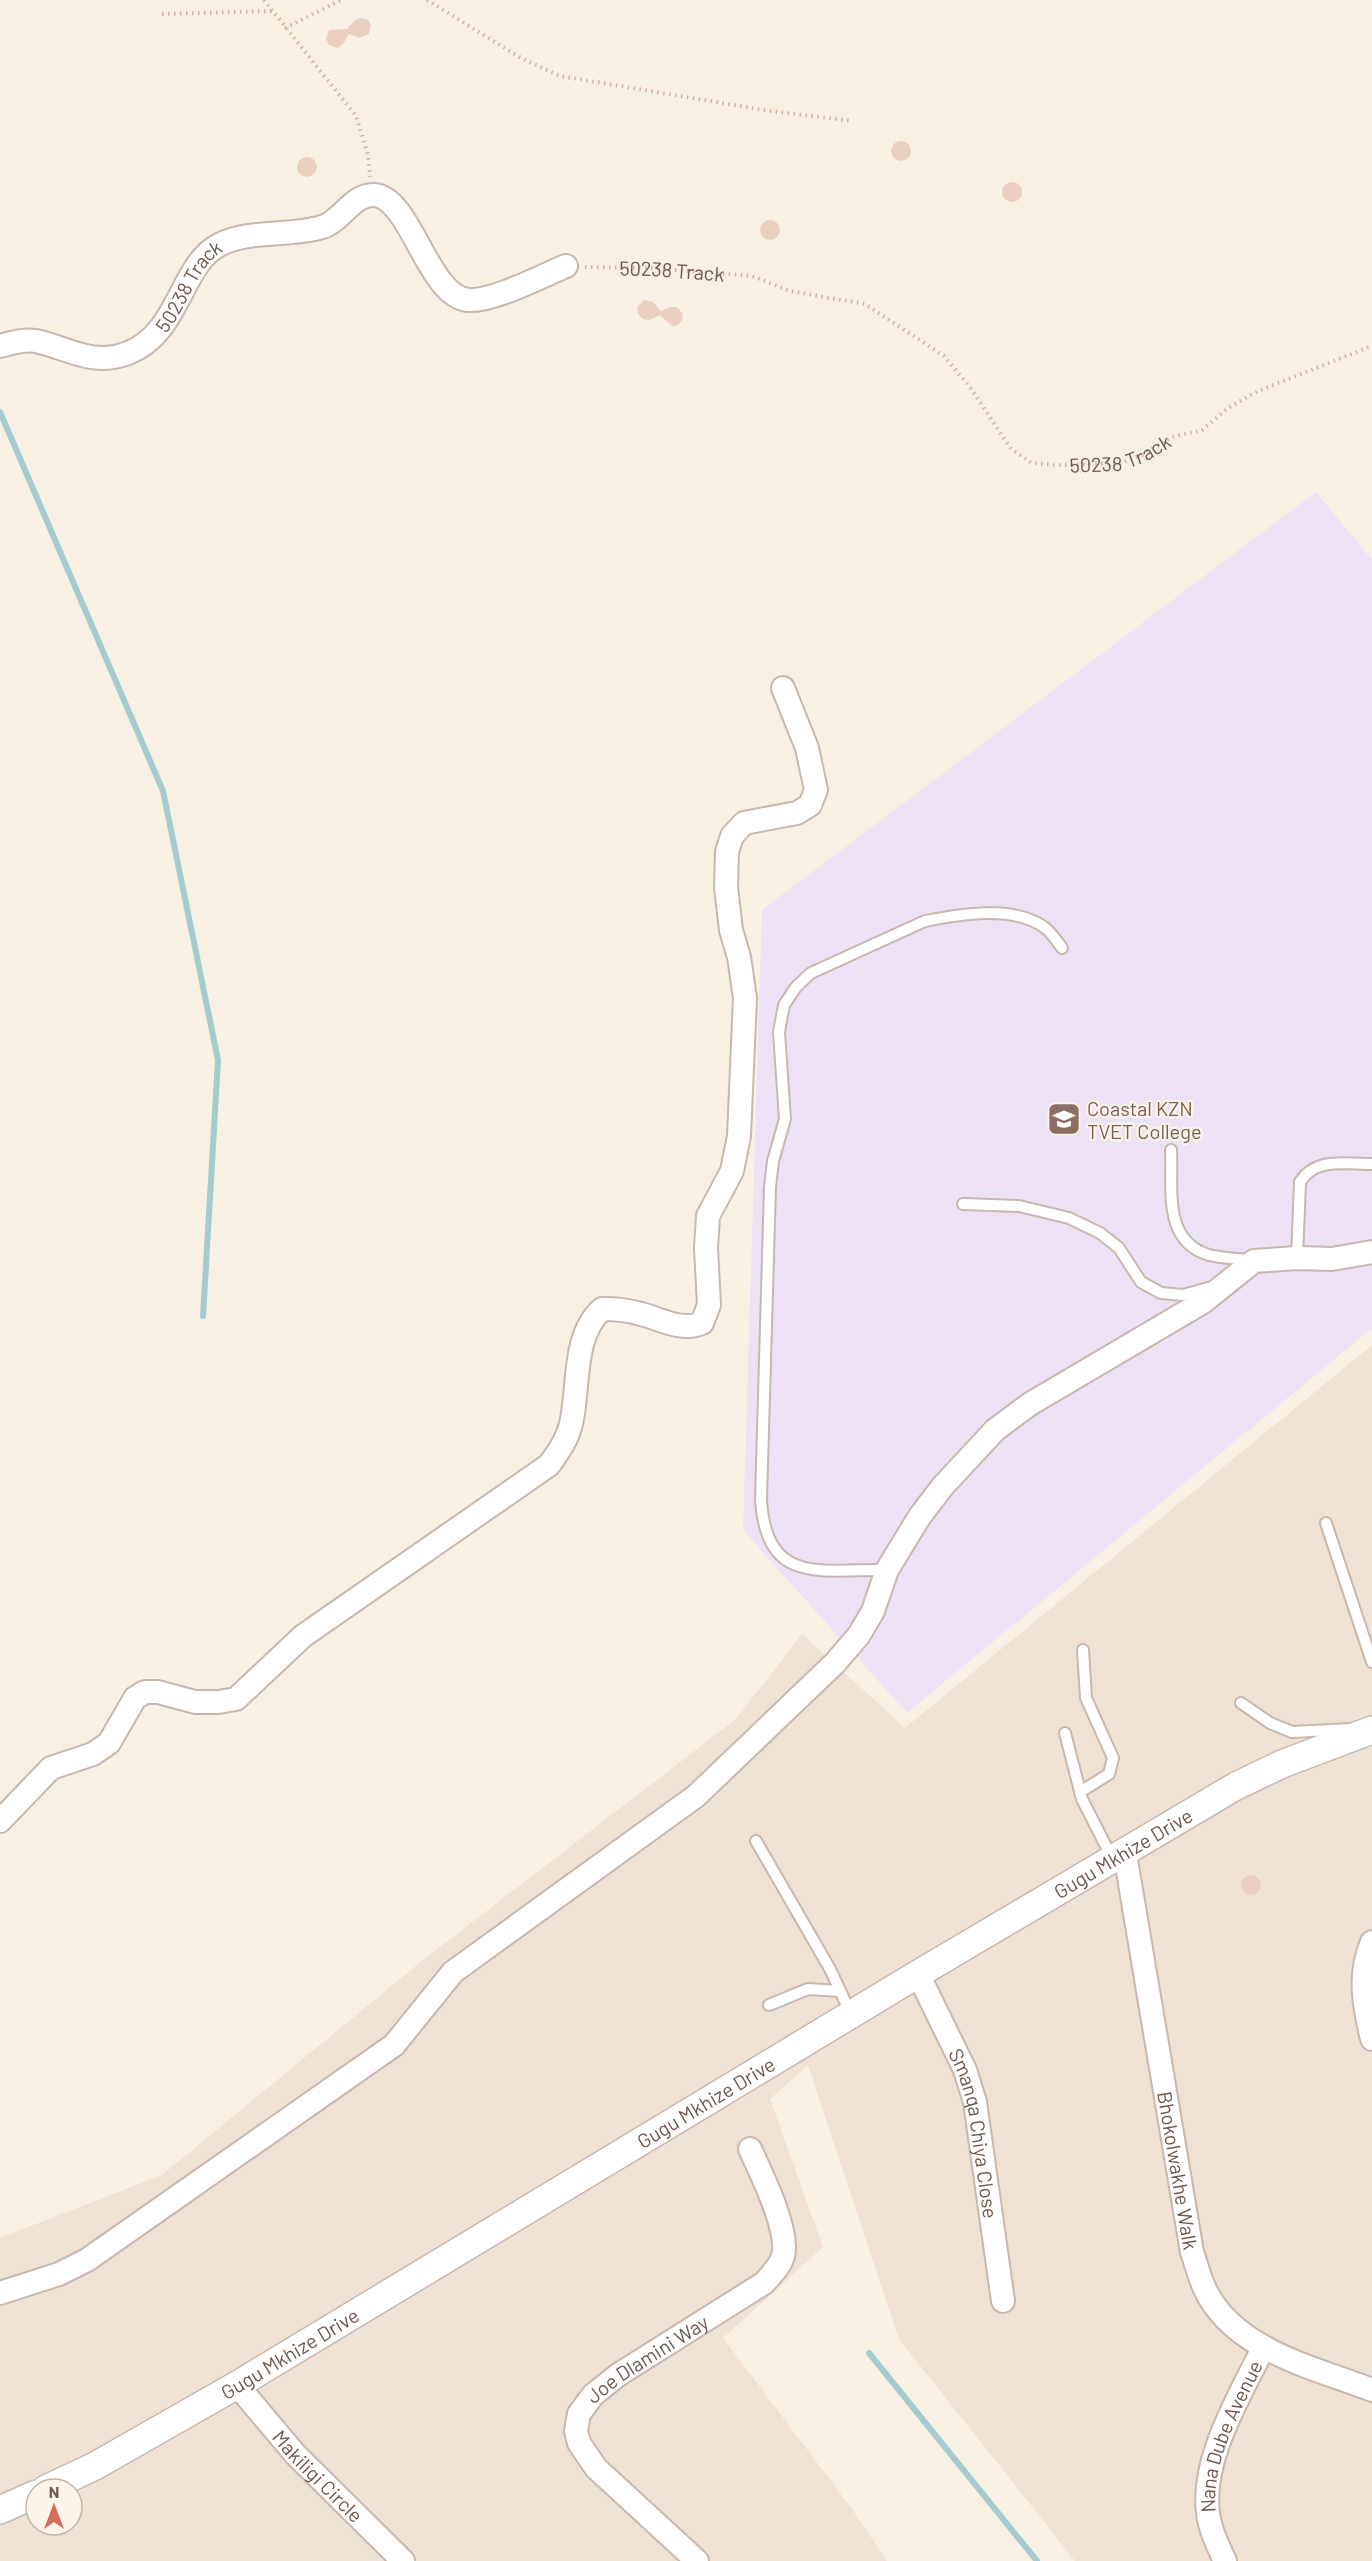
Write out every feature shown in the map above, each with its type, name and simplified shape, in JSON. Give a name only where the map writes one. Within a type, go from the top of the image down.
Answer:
[{"type":"street","points":[[368,195],[377,195],[393,204],[439,278],[450,291],[466,300],[492,296],[566,266]]},
{"type":"street","name":"50238 Track","points":[[0,346],[14,342],[34,341],[88,357],[108,358],[128,353],[145,344],[162,327],[207,253],[220,244],[275,232],[321,228],[368,195]]},
{"type":"street","points":[[0,1821],[51,1768],[93,1754],[109,1743],[135,1698],[145,1692],[158,1692],[195,1702],[236,1699],[303,1636],[549,1465],[564,1444],[572,1420],[580,1358],[588,1326],[602,1309],[619,1309],[684,1326],[696,1326],[702,1323],[709,1305],[706,1248],[708,1216],[732,1171],[739,1136],[745,998],[739,957],[731,930],[726,887],[727,852],[732,836],[744,823],[797,813],[810,805],[816,790],[807,748],[783,688]]},
{"type":"street","points":[[0,2293],[59,2274],[87,2260],[394,2045],[453,1972],[696,1796],[835,1663],[859,1635],[873,1611],[887,1570],[914,1526],[938,1493],[995,1430],[1030,1404],[1203,1302],[1254,1261],[1297,1258],[1332,1259],[1372,1252]]},
{"type":"street","name":"Gugu Mkhize Drive","points":[[72,2477],[237,2385],[846,2003],[918,1974],[1236,1786],[1282,1764],[1366,1732]]},
{"type":"street","name":"Bhokolwakhe Walk","points":[[1119,1857],[1192,2252],[1204,2288],[1233,2327],[1263,2348],[1372,2390]]},
{"type":"street","points":[[1372,1942],[1366,1956],[1362,1990],[1372,2039]]},
{"type":"street","name":"Smanqa Chiya Close","points":[[918,1974],[965,2070],[975,2102],[1003,2301]]},
{"type":"street","name":"Joe Dlamini Way","points":[[697,2561],[596,2468],[579,2443],[576,2431],[579,2414],[593,2395],[618,2375],[764,2283],[776,2270],[784,2255],[782,2232],[774,2204],[750,2149]]},
{"type":"street","name":"Nana Dube Avenue","points":[[1226,2561],[1216,2543],[1208,2515],[1207,2486],[1226,2425],[1263,2348]]},
{"type":"street","name":"Makiligi Circle","points":[[237,2385],[296,2454],[403,2561]]},
{"type":"street","points":[[0,2510],[24,2499]]},
{"type":"lane","points":[[887,1570],[801,1569],[783,1560],[769,1543],[762,1522],[770,1188],[773,1161],[785,1119],[779,1032],[784,1005],[796,987],[811,973],[926,921],[1003,914],[1029,919],[1046,928],[1062,948]]},
{"type":"lane","points":[[1171,1150],[1174,1219],[1181,1238],[1193,1249],[1210,1255],[1254,1261]]},
{"type":"lane","points":[[1297,1258],[1299,1182],[1307,1171],[1322,1164],[1372,1164]]},
{"type":"lane","points":[[963,1204],[1019,1206],[1069,1218],[1100,1233],[1119,1248],[1141,1282],[1161,1293],[1183,1295],[1227,1283]]},
{"type":"lane","points":[[1326,1523],[1372,1660]]},
{"type":"lane","points":[[1080,1792],[1109,1774],[1113,1758],[1086,1698],[1083,1650]]},
{"type":"lane","points":[[1241,1703],[1270,1724],[1292,1732],[1352,1729],[1366,1732]]},
{"type":"lane","points":[[1065,1733],[1080,1792],[1119,1857]]},
{"type":"lane","points":[[756,1841],[806,1925],[846,2003]]},
{"type":"lane","points":[[769,2005],[808,1989],[846,2003]]},
{"type":"path","points":[[264,0],[356,116],[368,155],[370,174],[368,195]]},
{"type":"path","points":[[285,28],[341,0]]},
{"type":"path","points":[[427,0],[520,58],[560,76],[770,111],[853,121]]},
{"type":"path","points":[[162,14],[272,11]]},
{"type":"path","name":"50238 Track","points":[[566,266],[652,268],[752,276],[790,291],[865,304],[944,356],[970,387],[1011,449],[1032,462],[1060,465],[1120,462],[1142,455],[1172,437],[1202,430],[1228,408],[1258,391],[1372,346]]},
{"type":"shaded area","name":"Coastal KZN TVET College","points":[[1316,492],[1372,560],[1372,1328],[907,1713],[743,1530],[762,910]]},
{"type":"shaded area","points":[[1372,1345],[1372,2561],[1075,2561],[899,2339],[808,2065],[770,2099],[823,2247],[723,2338],[852,2509],[887,2561],[0,2561],[0,2238],[162,2175],[423,1960],[736,1719],[802,1634],[905,1728]]},
{"type":"building","points":[[361,18],[368,20],[371,25],[369,34],[360,38],[349,34],[338,48],[329,45],[326,39],[329,30],[347,29],[355,20]]},
{"type":"building","points":[[901,141],[908,144],[911,151],[908,158],[901,161],[894,158],[891,151],[894,144]]},
{"type":"building","points":[[307,157],[314,160],[317,167],[314,174],[307,177],[300,174],[297,167],[300,160]]},
{"type":"building","points":[[1012,182],[1019,185],[1022,192],[1019,199],[1012,202],[1005,199],[1002,192],[1005,185]]},
{"type":"building","points":[[770,220],[777,223],[780,230],[777,237],[770,240],[763,237],[760,230],[763,223]]},
{"type":"building","points":[[644,300],[653,302],[661,311],[677,307],[683,314],[682,320],[678,325],[672,326],[660,315],[649,320],[643,319],[638,314],[637,307]]},
{"type":"building","points":[[1251,1875],[1258,1878],[1261,1885],[1258,1892],[1251,1895],[1244,1892],[1241,1885],[1244,1878]]},
{"type":"waterway","points":[[0,412],[163,791],[218,1060],[203,1316]]},
{"type":"waterway","points":[[869,2353],[1037,2561]]},
{"type":"place","name":"Coastal KZN TVET College","points":[[1064,1119]]}]
